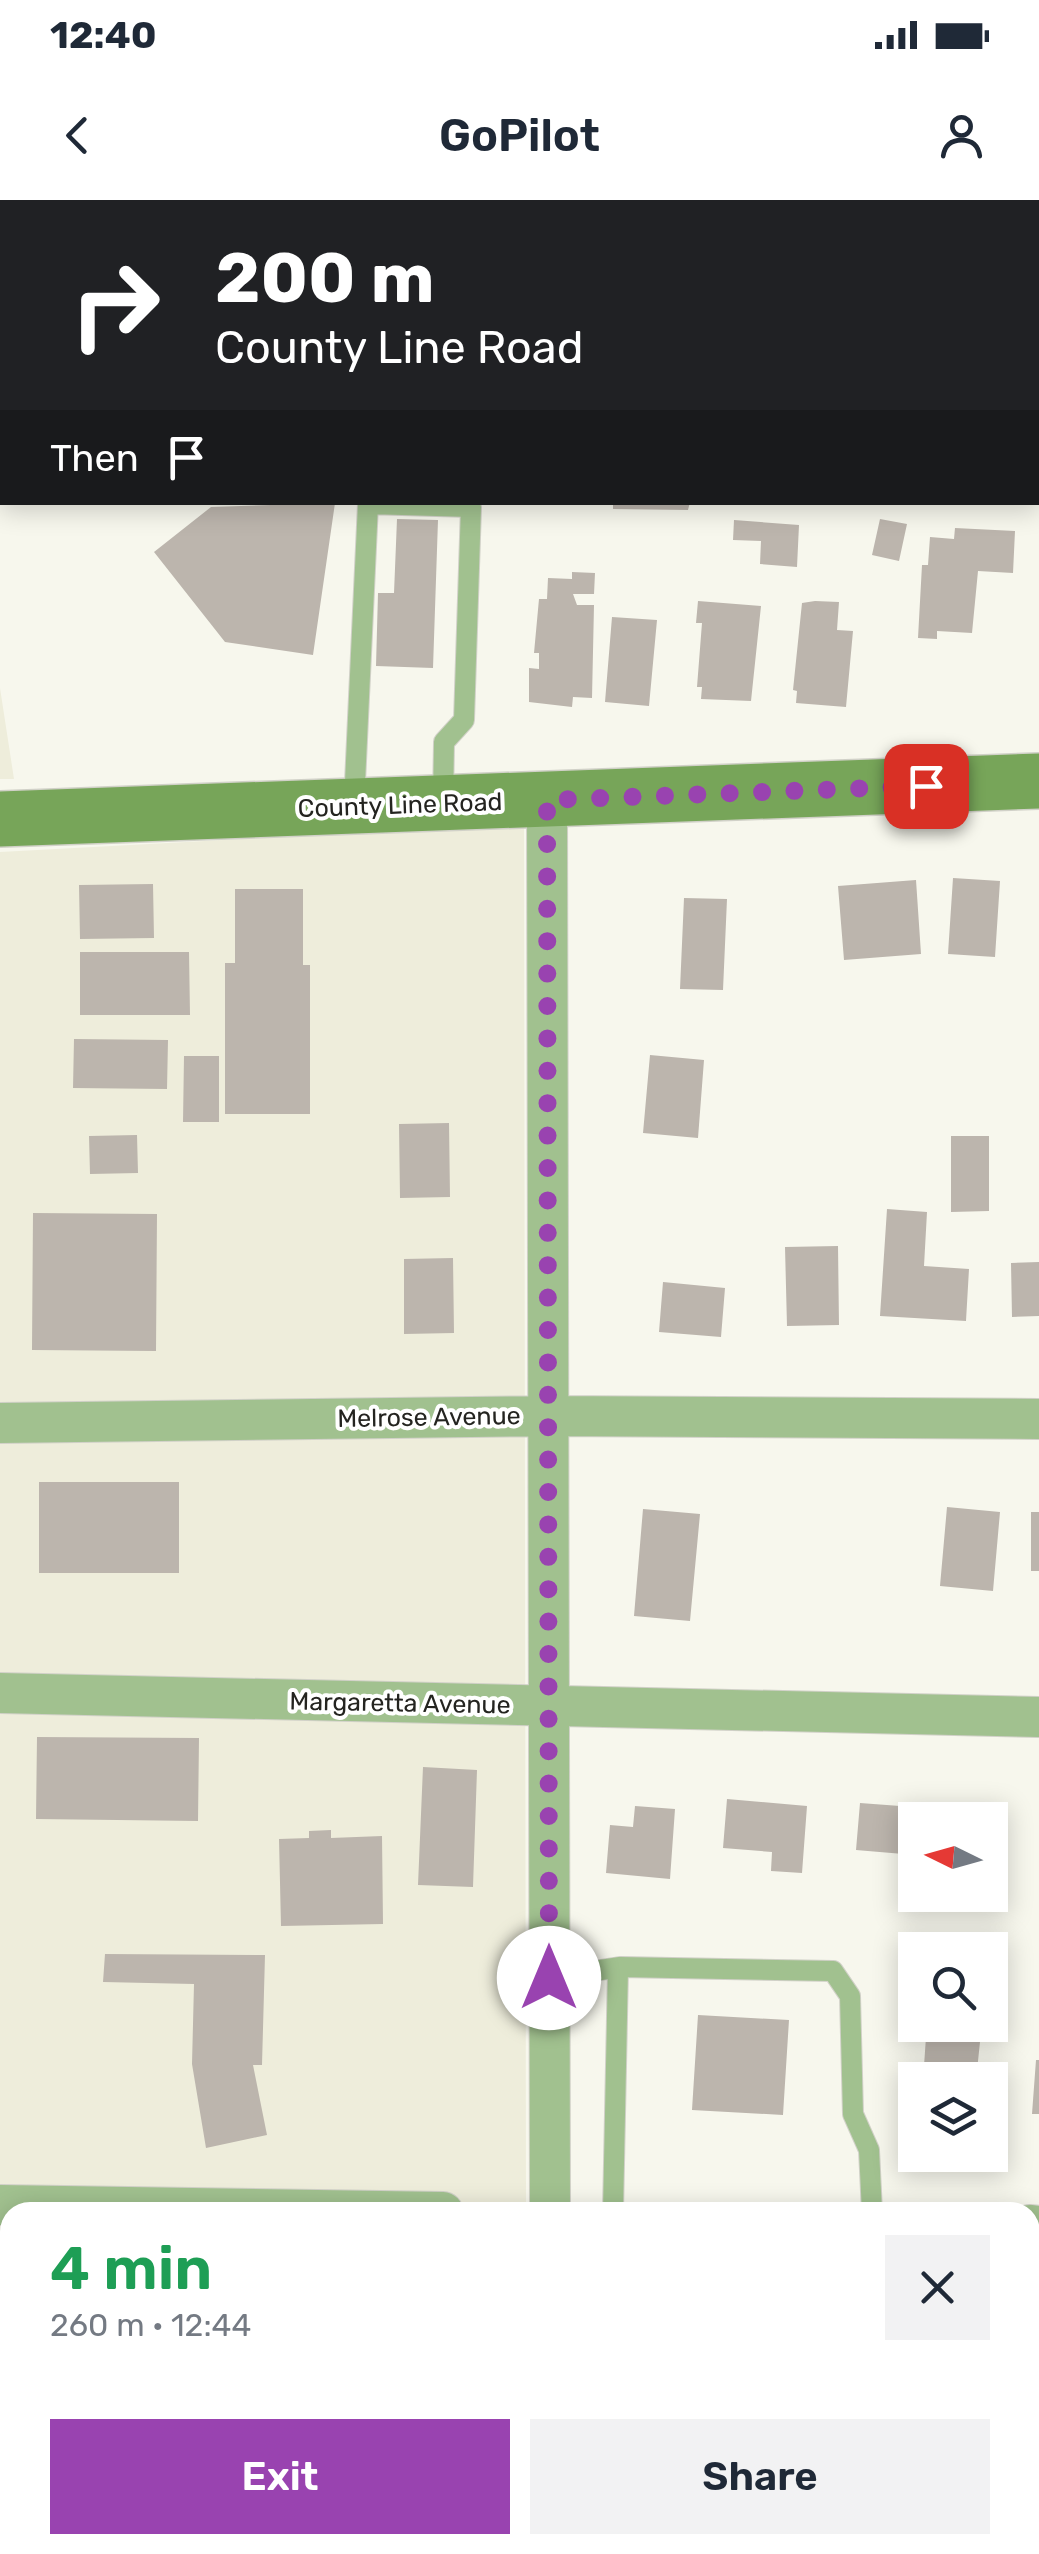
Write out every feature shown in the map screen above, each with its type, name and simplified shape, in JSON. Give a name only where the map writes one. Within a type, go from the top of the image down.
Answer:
[{"type":"main road","name":"County Line Road","points":[[0,819],[1039,781]]},
{"type":"street","points":[[547,800],[550,2202]]},
{"type":"street","name":"Melrose Avenue","points":[[0,1422],[550,1416],[1039,1419]]},
{"type":"street","name":"Margaretta Avenue","points":[[0,1692],[1039,1717]]},
{"type":"lane","points":[[354,806],[368,505]]},
{"type":"lane","points":[[394,505],[471,508],[464,720],[444,742],[443,803]]},
{"type":"lane","points":[[613,2202],[618,1968]]},
{"type":"lane","points":[[549,1978],[618,1968],[834,1971],[850,1996],[854,2114],[869,2150],[872,2202]]},
{"type":"shaded area","points":[[0,688],[14,779],[0,779]]},
{"type":"shaded area","points":[[524,824],[526,2202],[0,2202],[0,852]]},
{"type":"building","points":[[335,505],[313,655],[225,642],[154,552],[211,507]]},
{"type":"building","points":[[613,505],[689,505],[688,510],[613,509]]},
{"type":"building","points":[[397,519],[438,520],[433,668],[376,666],[378,593],[394,593]]},
{"type":"building","points":[[880,519],[907,524],[899,561],[872,555]]},
{"type":"building","points":[[734,520],[799,525],[797,567],[760,564],[761,541],[733,540]]},
{"type":"building","points":[[955,528],[1015,531],[1013,573],[978,571],[972,633],[937,631],[937,639],[918,638],[922,565],[928,565],[930,537],[954,539]]},
{"type":"building","points":[[572,572],[595,573],[594,594],[573,594],[577,605],[594,605],[592,698],[573,697],[572,707],[529,702],[529,668],[539,669],[539,653],[534,653],[539,599],[547,599],[548,578],[572,579]]},
{"type":"building","points":[[698,601],[761,606],[751,701],[701,699],[702,687],[697,687],[702,623],[696,623]]},
{"type":"building","points":[[839,602],[837,630],[853,631],[846,707],[796,703],[797,691],[793,690],[802,603]]},
{"type":"building","points":[[612,617],[657,620],[649,706],[605,702]]},
{"type":"building","points":[[953,878],[1000,881],[995,957],[948,954]]},
{"type":"building","points":[[916,880],[921,954],[844,960],[838,886]]},
{"type":"building","points":[[153,884],[154,938],[80,939],[79,885]]},
{"type":"building","points":[[235,889],[303,889],[303,965],[310,965],[310,1114],[225,1114],[225,963],[235,963]]},
{"type":"building","points":[[684,898],[727,899],[723,990],[680,989]]},
{"type":"building","points":[[80,952],[189,952],[190,1015],[80,1015]]},
{"type":"building","points":[[74,1039],[168,1040],[167,1089],[73,1088]]},
{"type":"building","points":[[650,1055],[704,1060],[698,1138],[643,1133]]},
{"type":"building","points":[[184,1056],[219,1056],[219,1122],[183,1122]]},
{"type":"building","points":[[449,1123],[450,1197],[400,1198],[399,1124]]},
{"type":"building","points":[[137,1135],[138,1173],[90,1174],[89,1136]]},
{"type":"building","points":[[951,1136],[989,1136],[989,1211],[951,1212]]},
{"type":"building","points":[[887,1209],[927,1212],[924,1266],[969,1269],[966,1321],[880,1316]]},
{"type":"building","points":[[33,1213],[157,1214],[156,1351],[32,1350]]},
{"type":"building","points":[[838,1246],[839,1325],[787,1326],[785,1247]]},
{"type":"building","points":[[453,1258],[454,1333],[404,1334],[404,1259]]},
{"type":"building","points":[[1039,1262],[1039,1316],[1012,1317],[1011,1263]]},
{"type":"building","points":[[663,1282],[725,1288],[721,1337],[659,1332]]},
{"type":"building","points":[[39,1482],[179,1482],[179,1573],[39,1573]]},
{"type":"building","points":[[947,1507],[1000,1512],[993,1591],[940,1586]]},
{"type":"building","points":[[643,1509],[700,1514],[690,1621],[634,1616]]},
{"type":"building","points":[[1031,1512],[1039,1512],[1039,1571],[1031,1571]]},
{"type":"building","points":[[37,1737],[199,1738],[198,1821],[36,1819]]},
{"type":"building","points":[[423,1767],[477,1770],[473,1887],[418,1885]]},
{"type":"building","points":[[727,1799],[807,1806],[802,1873],[771,1871],[772,1852],[723,1848]]},
{"type":"building","points":[[860,1803],[898,1806],[898,1854],[856,1850]]},
{"type":"building","points":[[635,1806],[675,1809],[670,1879],[606,1873],[610,1825],[633,1827]]},
{"type":"building","points":[[331,1830],[331,1838],[382,1836],[383,1924],[281,1926],[279,1839],[309,1838],[309,1831]]},
{"type":"building","points":[[105,1954],[265,1955],[262,2065],[253,2065],[267,2135],[206,2148],[192,2064],[194,1984],[103,1982]]},
{"type":"building","points":[[698,2015],[789,2020],[783,2115],[692,2110]]},
{"type":"building","points":[[926,2042],[980,2042],[978,2062],[924,2062]]},
{"type":"building","points":[[1036,2060],[1039,2114],[1032,2114]]},
{"type":"route","points":[[549,1978],[547,800],[926,786]]}]
